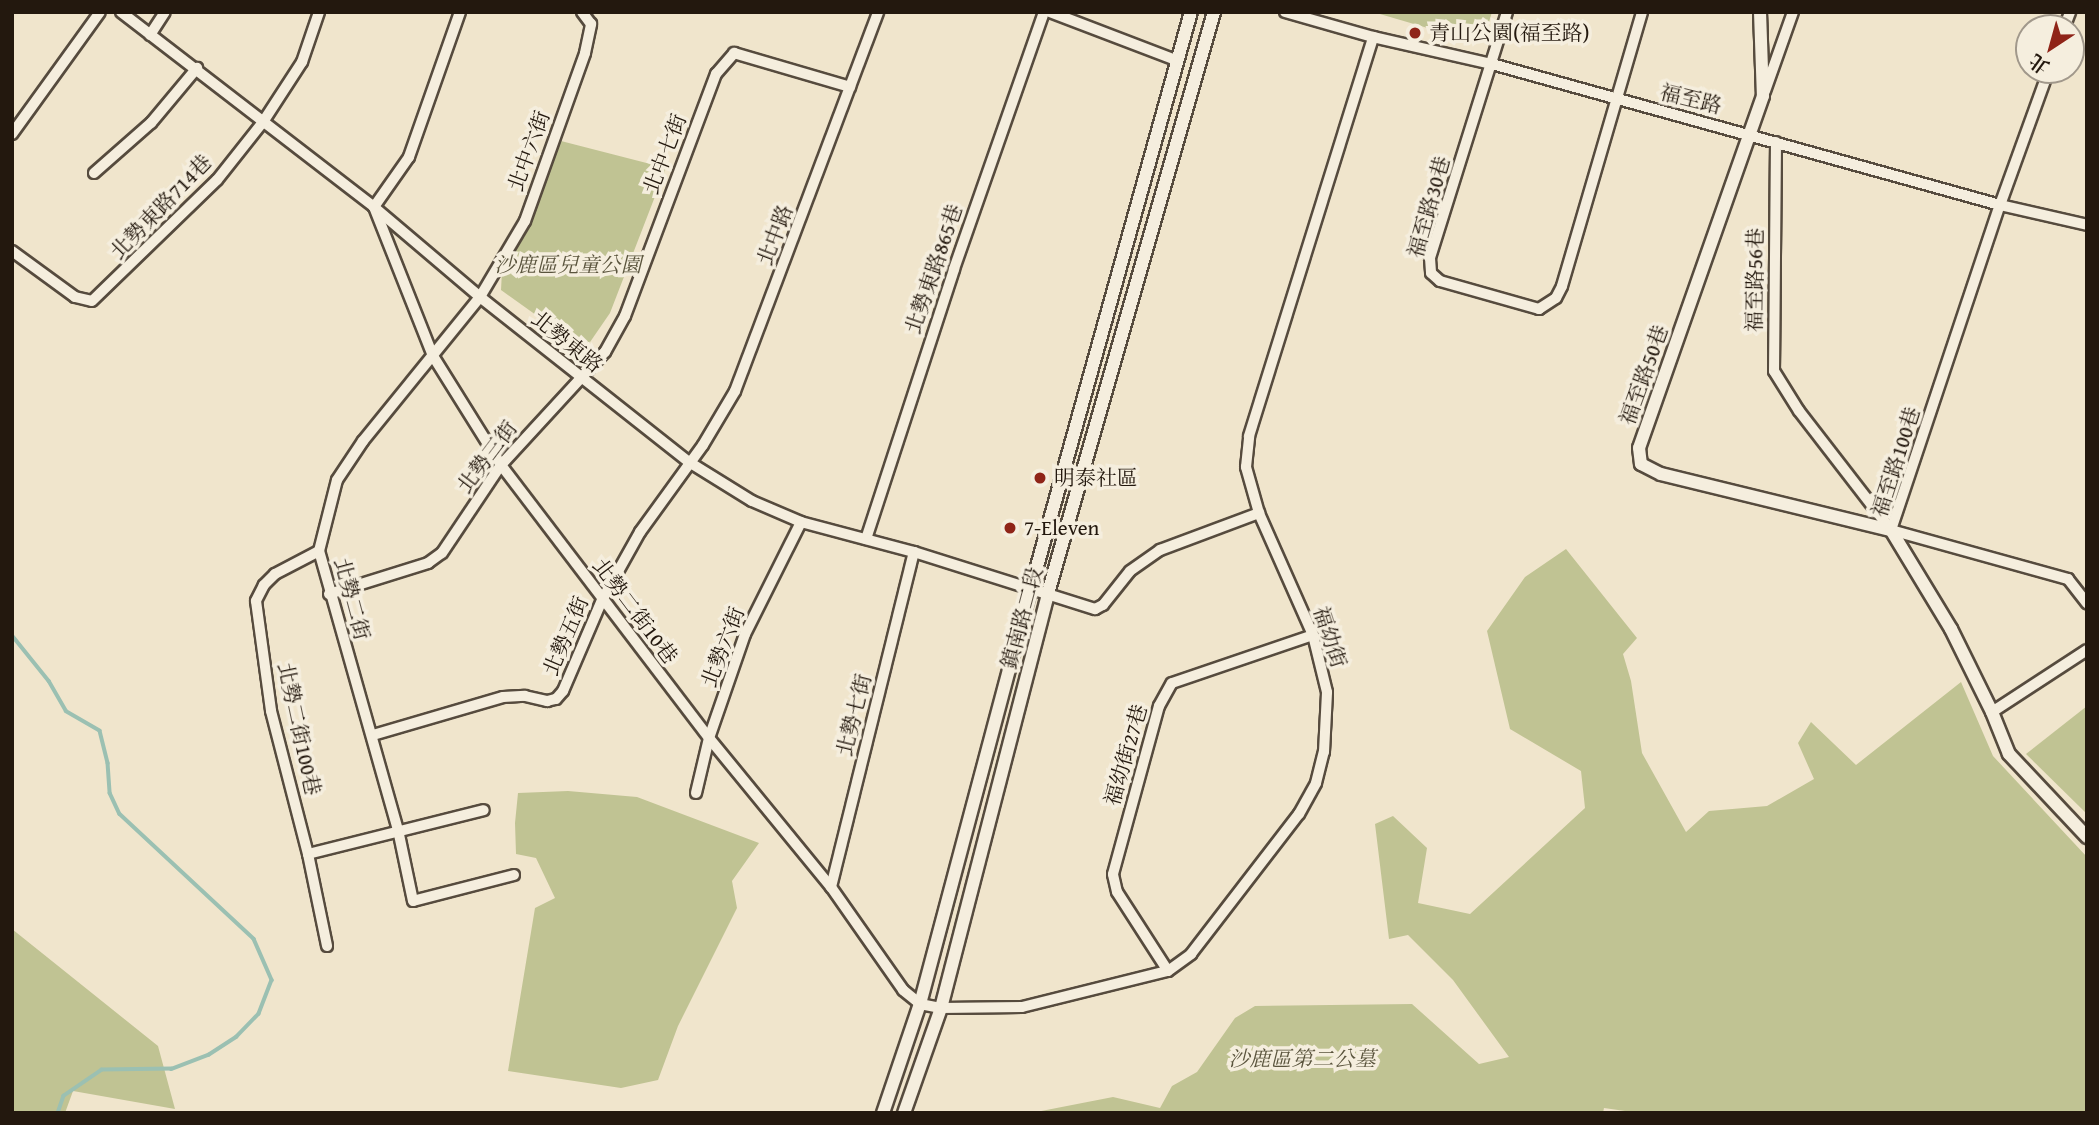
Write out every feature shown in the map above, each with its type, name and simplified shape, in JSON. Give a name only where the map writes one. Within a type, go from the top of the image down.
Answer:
[{"type":"street","points":[[12,134],[100,12]]},
{"type":"street","name":"北勢東路","points":[[121,12],[374,207],[480,297],[689,462],[752,501],[801,522],[914,552],[1095,609],[1103,605],[1130,571],[1160,550],[1259,513]]},
{"type":"street","points":[[150,35],[165,12]]},
{"type":"street","points":[[263,122],[302,62],[319,12]]},
{"type":"street","points":[[374,207],[410,157],[460,12]]},
{"type":"street","name":"北中六街","points":[[480,297],[524,221],[580,66],[591,24],[583,12]]},
{"type":"street","name":"北中路","points":[[689,462],[703,445],[735,391],[878,12]]},
{"type":"street","name":"北勢東路865巷","points":[[866,538],[954,269],[1044,12]]},
{"type":"street","points":[[1050,12],[1178,61]]},
{"type":"street","name":"鎮南路二段","points":[[883,1113],[920,1004],[1031,588],[1191,12]]},
{"type":"street","name":"鎮南路二段","points":[[904,1113],[941,1008],[1048,593],[1214,12]]},
{"type":"street","name":"福至路","points":[[1285,12],[1373,37],[1492,64],[2000,205],[2087,225]]},
{"type":"street","points":[[1492,64],[1507,12]]},
{"type":"street","points":[[1619,100],[1642,12]]},
{"type":"street","name":"福至路50巷","points":[[1760,12],[1763,96],[1639,448],[1641,464],[1661,474],[1891,530]]},
{"type":"street","points":[[1763,96],[1793,12]]},
{"type":"street","name":"福幼街","points":[[920,1004],[941,1008],[1022,1007],[1168,971],[1191,954],[1299,814],[1316,783],[1324,752],[1328,692],[1313,635],[1259,513],[1247,467],[1249,436],[1373,37]]},
{"type":"street","name":"北中七街","points":[[583,379],[605,352],[625,316],[716,74],[726,61],[734,53],[850,87]]},
{"type":"street","name":"福至路30巷","points":[[1492,64],[1430,258],[1430,273],[1440,281],[1474,292],[1539,309],[1556,298],[1619,100]]},
{"type":"street","points":[[94,173],[151,123],[197,68]]},
{"type":"street","name":"福至路100巷","points":[[2044,84],[2000,205],[1891,530],[2068,579],[2087,603]]},
{"type":"street","name":"北勢東路714巷","points":[[12,251],[75,298],[92,301],[217,180],[263,122]]},
{"type":"street","name":"福至路56巷","points":[[1776,142],[1774,371],[1799,411],[1891,530]]},
{"type":"street","name":"北勢二街10巷","points":[[374,207],[433,356],[501,465],[709,738],[831,887],[903,990],[920,1004]]},
{"type":"street","name":"北勢二街","points":[[480,297],[363,441],[337,480],[319,551],[329,594],[373,735],[413,901],[514,874]]},
{"type":"street","name":"北勢三街","points":[[329,594],[428,563],[442,553],[501,465],[533,427],[583,379]]},
{"type":"street","name":"北勢五街","points":[[373,735],[503,697],[525,696],[547,701],[556,699],[563,691],[602,600],[640,531],[689,462]]},
{"type":"street","name":"北勢六街","points":[[696,793],[709,738],[745,634],[801,522]]},
{"type":"street","points":[[1891,530],[1951,629],[1992,712],[2008,754],[2087,837]]},
{"type":"street","name":"北勢二街100巷","points":[[319,551],[275,574],[264,585],[256,601],[271,710],[308,854],[327,946]]},
{"type":"street","name":"北勢七街","points":[[831,887],[914,552]]},
{"type":"street","name":"福幼街27巷","points":[[1168,971],[1117,892],[1113,874],[1159,706],[1172,683],[1313,635]]},
{"type":"street","points":[[1992,712],[2087,650]]},
{"type":"street","points":[[308,854],[484,810]]},
{"type":"green space","points":[[1373,12],[1492,12],[1486,32],[1472,41]]},
{"type":"green space","name":"沙鹿區兒童公園","points":[[561,141],[666,168],[610,313],[588,345],[578,345],[501,290],[502,271],[528,223]]},
{"type":"green space","name":"沙鹿區第二公墓","points":[[1566,549],[1637,638],[1623,654],[1631,681],[1642,753],[1686,832],[1709,811],[1767,806],[1814,779],[1798,743],[1811,722],[1856,765],[1961,682],[1993,756],[2087,857],[2087,1113],[1639,1113],[1604,1108],[1603,1113],[1031,1113],[1113,1097],[1160,1108],[1172,1086],[1197,1072],[1235,1018],[1255,1006],[1412,1004],[1479,1064],[1509,1057],[1453,980],[1408,935],[1389,939],[1375,824],[1393,816],[1427,848],[1418,903],[1470,914],[1585,808],[1581,771],[1510,729],[1487,631],[1525,577]]},
{"type":"green space","points":[[2087,706],[2087,814],[2026,754]]},
{"type":"green space","points":[[568,791],[637,797],[759,843],[732,881],[737,908],[678,1026],[658,1080],[621,1088],[508,1071],[535,908],[555,898],[536,858],[516,854],[518,793]]},
{"type":"green space","points":[[12,929],[158,1046],[175,1109],[73,1091],[65,1113],[12,1113]]},
{"type":"waterway","points":[[12,635],[49,681],[66,711],[100,731],[108,763],[110,793],[120,814],[254,939],[272,980],[259,1014],[237,1037],[209,1055],[172,1069],[102,1070],[64,1096],[58,1113]]},
{"type":"place","name":"青山公園(福至路)","points":[[1415,33]]},
{"type":"place","name":"明泰社區","points":[[1040,478]]},
{"type":"place","name":"7-Eleven","points":[[1010,528]]}]
